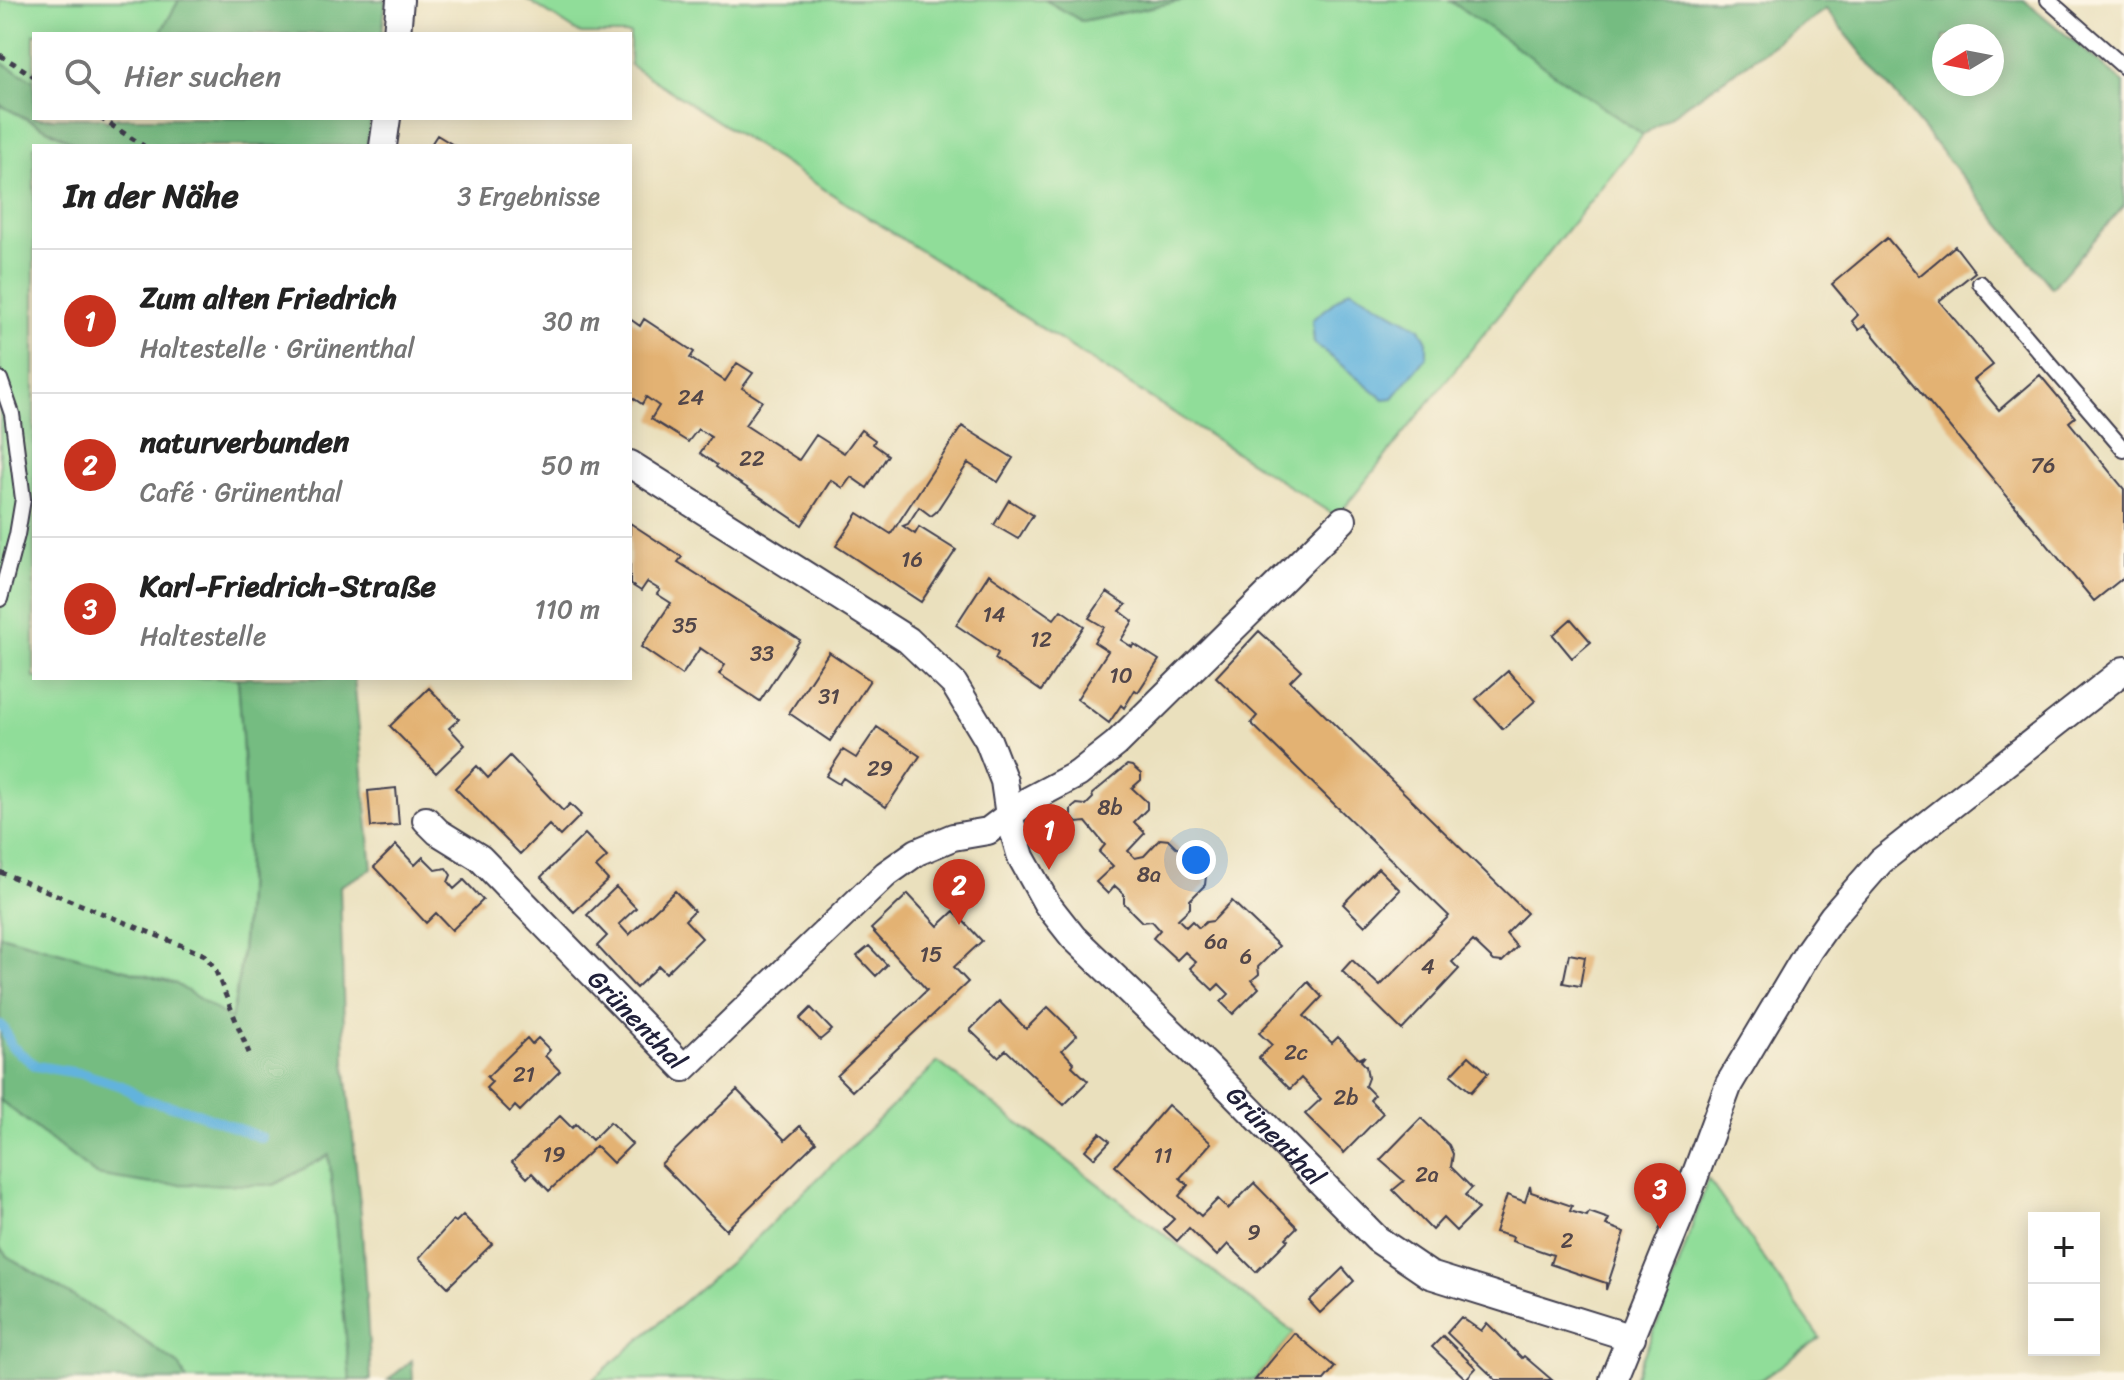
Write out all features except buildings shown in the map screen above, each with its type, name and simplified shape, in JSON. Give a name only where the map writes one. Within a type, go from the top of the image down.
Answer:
[{"type":"street","points":[[397,32],[400,0]]},
{"type":"street","points":[[383,144],[387,120]]},
{"type":"street","name":"Grünenthal","points":[[632,465],[908,640],[954,684],[988,740],[1004,781],[1009,816],[1021,857],[1047,904],[1073,937],[1206,1065],[1377,1239],[1430,1275],[1632,1338]]},
{"type":"street","name":"Grünenthal","points":[[426,820],[438,832],[480,858],[684,1068],[886,874],[917,852],[953,837],[988,831],[1029,800],[1078,774],[1116,744],[1343,520]]},
{"type":"street","points":[[1613,1380],[1729,1084],[1809,950],[1833,916],[1881,861],[2124,670]]},
{"type":"lane","points":[[2048,0],[2124,67]]},
{"type":"lane","points":[[1980,283],[2124,450]]},
{"type":"lane","points":[[0,379],[12,414],[23,499],[15,546],[0,599]]},
{"type":"path","points":[[0,55],[32,75]]},
{"type":"path","points":[[103,120],[141,144]]},
{"type":"path","points":[[0,872],[205,955],[215,969],[249,1053]]},
{"type":"green space","points":[[0,0],[179,0],[161,32],[32,32],[32,80],[0,62]]},
{"type":"green space","points":[[179,0],[386,0],[382,32],[161,32]]},
{"type":"green space","points":[[528,0],[1045,0],[1082,21],[1186,0],[1449,0],[1643,135],[1337,517],[632,66],[632,32],[578,32]]},
{"type":"green space","points":[[1045,0],[1186,0],[1082,21]]},
{"type":"green space","points":[[1449,0],[2024,0],[2124,83],[2124,206],[2052,288],[1826,9],[1643,135]]},
{"type":"green space","points":[[0,62],[32,80],[32,120],[371,120],[367,144],[76,144],[0,105]]},
{"type":"green space","points":[[0,105],[76,144],[32,144],[32,680],[238,680],[246,806],[246,893],[239,978],[231,1020],[176,984],[0,935]]},
{"type":"green space","points":[[238,680],[354,680],[372,869],[340,886],[345,1061],[361,1214],[371,1380],[350,1380],[329,1155],[274,1185],[152,1184],[96,1175],[0,1100],[0,935],[176,984],[231,1019],[244,935],[246,806]]},
{"type":"green space","points":[[938,1062],[1294,1333],[1255,1380],[592,1380],[741,1253]]},
{"type":"green space","points":[[0,1100],[96,1175],[274,1185],[329,1155],[350,1380],[187,1380],[179,1365],[127,1329],[7,1256],[0,1248]]},
{"type":"green space","points":[[1708,1179],[1820,1338],[1761,1380],[1633,1380],[1666,1303]]},
{"type":"green space","points":[[0,1248],[7,1256],[127,1329],[179,1365],[187,1380],[0,1380]]},
{"type":"green space","points":[[412,1360],[413,1380],[388,1380]]},
{"type":"water","points":[[1350,289],[1420,328],[1427,342],[1427,356],[1393,398],[1383,399],[1314,343],[1312,320]]},
{"type":"waterway","points":[[0,1025],[11,1046],[36,1066],[84,1074],[122,1086],[142,1099],[192,1111],[262,1138]]},
{"type":"place","name":"Zum alten Friedrich","points":[[1049,870]]},
{"type":"place","name":"naturverbunden","points":[[959,925]]},
{"type":"place","name":"Karl-Friedrich-Straße","points":[[1660,1229]]}]
